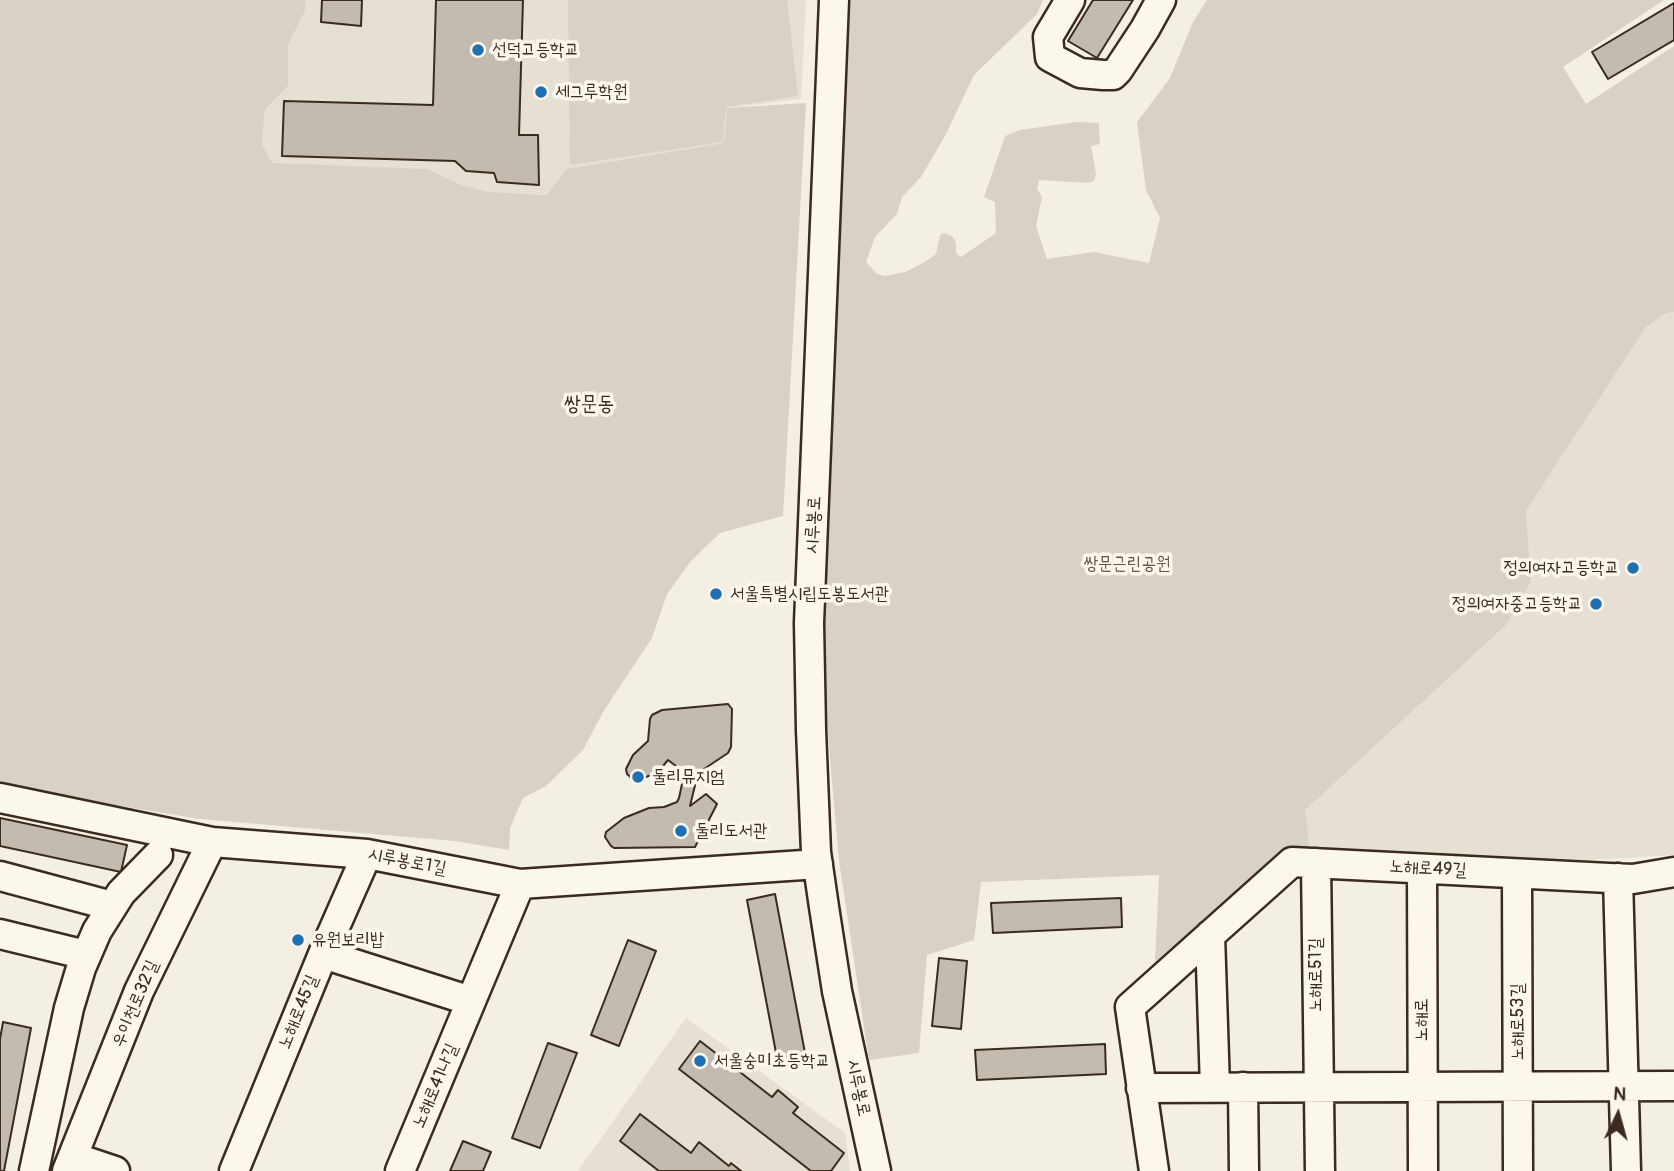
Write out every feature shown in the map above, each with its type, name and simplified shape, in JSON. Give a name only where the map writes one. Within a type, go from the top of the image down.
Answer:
[{"type":"street","name":"시루봉로","points":[[834,0],[815,526],[809,623],[811,730],[818,864],[837,991],[876,1171]]},
{"type":"street","points":[[1070,0],[1048,37],[1050,57],[1080,73],[1113,75],[1145,29],[1161,0]]},
{"type":"street","name":"시루봉로1길","points":[[0,798],[212,842],[367,854],[520,884],[818,864]]},
{"type":"street","name":"우이천로32길","points":[[70,1164],[139,991],[212,842]]},
{"type":"street","name":"노해로45길","points":[[234,1171],[367,854]]},
{"type":"street","points":[[34,1171],[69,1008],[86,955],[97,931],[121,893],[158,855]]},
{"type":"street","name":"노해로49길","points":[[1154,1171],[1130,1007],[1292,862],[1618,878],[1674,872]]},
{"type":"street","name":"노해로51길","points":[[1316,863],[1320,1171]]},
{"type":"street","name":"노해로","points":[[1422,869],[1423,1171]]},
{"type":"street","name":"노해로53길","points":[[1517,874],[1518,1171]]},
{"type":"street","points":[[0,876],[112,906]]},
{"type":"street","points":[[1618,878],[1626,1171]]},
{"type":"street","name":"노해로41나길","points":[[400,1171],[520,884]]},
{"type":"street","points":[[0,934],[86,955]]},
{"type":"street","points":[[1210,935],[1215,1087]]},
{"type":"street","points":[[323,954],[471,1001]]},
{"type":"street","points":[[1142,1088],[1674,1086]]},
{"type":"street","points":[[1244,1087],[1244,1171]]},
{"type":"street","points":[[70,1164],[115,1171]]},
{"type":"shaded area","name":"세그루학원","points":[[306,0],[806,0],[801,99],[727,108],[724,143],[567,169],[546,195],[489,192],[461,185],[428,169],[272,164],[262,144],[265,108],[288,86],[288,45],[305,11]]},
{"type":"shaded area","name":"정의여자중고등학교","points":[[1674,312],[1674,855],[1500,865],[1310,853],[1304,810],[1506,625],[1531,582],[1526,511],[1646,327],[1666,313]]},
{"type":"shaded area","name":"서울숭미초등학교","points":[[686,1018],[845,1133],[850,1171],[578,1171]]},
{"type":"green space","points":[[0,0],[306,0],[305,11],[288,45],[288,86],[265,109],[262,144],[272,163],[428,169],[461,185],[489,192],[546,195],[567,169],[724,143],[727,108],[806,103],[783,516],[720,533],[691,561],[667,594],[652,638],[603,712],[583,750],[546,786],[523,798],[510,828],[509,850],[454,841],[200,819],[0,786]]},
{"type":"green space","points":[[568,0],[787,0],[798,96],[726,107],[723,142],[570,165]]},
{"type":"green space","name":"쌍문근린공원","points":[[840,0],[1043,0],[1037,14],[974,75],[945,136],[921,177],[902,197],[897,214],[875,237],[866,262],[877,274],[885,276],[905,272],[936,254],[940,235],[944,233],[952,236],[956,243],[956,253],[961,257],[996,233],[995,202],[984,197],[1005,136],[1020,130],[1077,122],[1099,123],[1100,144],[1091,146],[1096,174],[1094,181],[1089,183],[1039,180],[1037,189],[1042,197],[1036,226],[1047,259],[1094,252],[1149,263],[1160,218],[1146,190],[1137,122],[1170,78],[1193,22],[1207,0],[1664,0],[1563,67],[1586,104],[1674,46],[1674,312],[1666,313],[1646,327],[1526,511],[1531,582],[1506,625],[1305,810],[1310,853],[1286,850],[1275,864],[1155,962],[1159,875],[981,882],[974,940],[927,955],[919,1053],[869,1060],[839,861],[822,667]]},
{"type":"building","points":[[322,0],[362,0],[361,26],[321,22]]},
{"type":"building","name":"선덕고등학교","points":[[436,0],[523,0],[519,135],[538,135],[539,185],[497,182],[494,173],[466,171],[455,161],[282,156],[284,101],[433,105]]},
{"type":"building","points":[[1093,0],[1133,0],[1097,58],[1068,41]]},
{"type":"building","points":[[1674,3],[1674,40],[1608,79],[1592,52]]},
{"type":"building","name":"둘리뮤지엄","points":[[728,704],[732,709],[731,747],[728,753],[698,773],[690,806],[706,794],[717,804],[695,847],[611,846],[605,837],[606,832],[624,818],[649,808],[664,807],[677,802],[679,798],[685,770],[668,760],[657,773],[635,781],[627,774],[626,769],[633,755],[648,741],[652,715],[662,710]]},
{"type":"building","points":[[0,818],[127,845],[121,872],[0,846]]},
{"type":"building","points":[[775,894],[805,1053],[777,1058],[747,900]]},
{"type":"building","points":[[1121,898],[1122,927],[993,933],[991,903]]},
{"type":"building","points":[[628,940],[656,951],[619,1046],[591,1035]]},
{"type":"building","points":[[939,958],[967,961],[961,1029],[932,1026]]},
{"type":"building","points":[[3,1022],[31,1028],[4,1171],[0,1171],[0,1039]]},
{"type":"building","points":[[700,1041],[772,1097],[778,1090],[798,1107],[793,1113],[844,1153],[831,1171],[811,1171],[679,1069]]},
{"type":"building","points":[[548,1043],[577,1053],[540,1148],[512,1138]]},
{"type":"building","points":[[1105,1044],[1106,1074],[977,1080],[975,1050]]},
{"type":"building","points":[[640,1114],[691,1153],[699,1142],[729,1166],[731,1163],[741,1171],[659,1171],[620,1141]]},
{"type":"building","points":[[463,1141],[491,1152],[483,1171],[450,1171]]},
{"type":"place","name":"선덕고등학교","points":[[478,50]]},
{"type":"place","name":"세그루학원","points":[[541,92]]},
{"type":"place","name":"정의여자고등학교","points":[[1633,568]]},
{"type":"place","name":"서울특별시립도봉도서관","points":[[716,594]]},
{"type":"place","name":"정의여자중고등학교","points":[[1596,604]]},
{"type":"place","name":"둘리뮤지엄","points":[[638,777]]},
{"type":"place","name":"둘리도서관","points":[[681,831]]},
{"type":"place","name":"유원보리밥","points":[[298,940]]},
{"type":"place","name":"서울숭미초등학교","points":[[700,1061]]},
{"type":"district","name":"쌍문동","points":[[589,405]]}]
